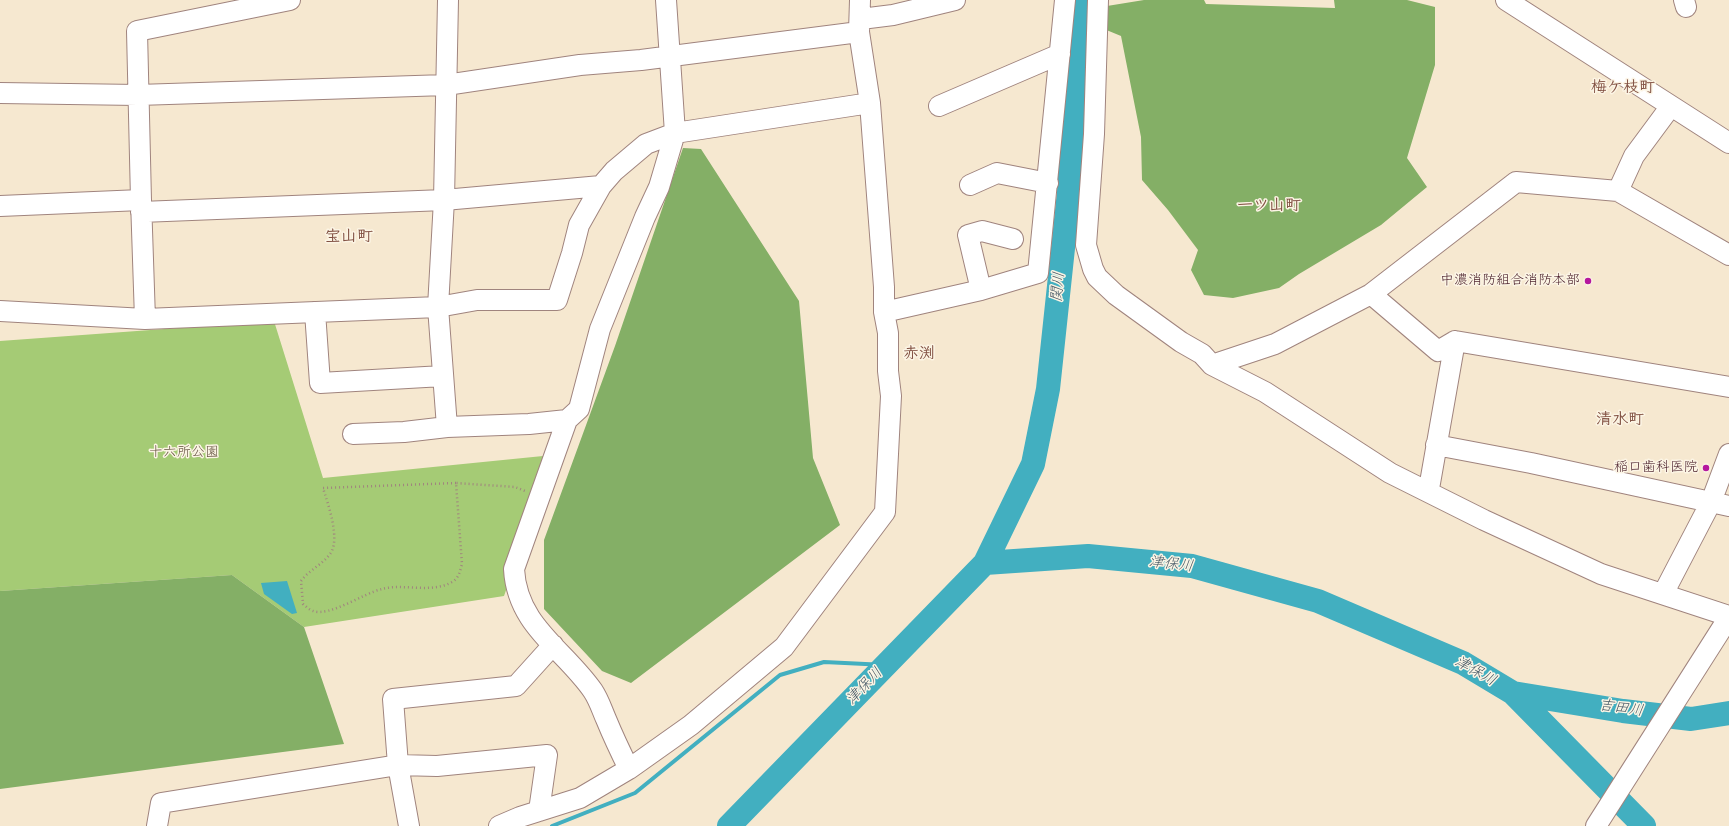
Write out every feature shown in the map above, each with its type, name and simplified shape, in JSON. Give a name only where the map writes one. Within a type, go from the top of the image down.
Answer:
[{"type":"street","points":[[145,319],[137,32],[290,0]]},
{"type":"street","points":[[447,427],[438,307],[444,200],[448,0]]},
{"type":"street","points":[[629,769],[594,692],[553,645],[540,633],[527,615],[514,585],[514,569],[567,420],[579,409],[600,329],[642,224],[659,187],[675,133],[671,56],[666,0]]},
{"type":"street","points":[[0,93],[138,95],[446,85],[580,65],[671,56],[860,17],[893,15],[955,0]]},
{"type":"street","points":[[884,312],[981,290],[1038,273],[1065,0]]},
{"type":"street","points":[[1098,0],[1094,134],[1086,245],[1092,268],[1097,277],[1116,295],[1181,342],[1202,354],[1212,365],[1265,392],[1390,474],[1484,520],[1601,574],[1663,594],[1725,625],[1596,826]]},
{"type":"street","points":[[1506,0],[1729,143]]},
{"type":"street","points":[[499,826],[520,817],[580,798],[629,769],[691,725],[784,647],[885,512],[890,396],[888,371],[888,333],[884,312],[884,287],[870,103],[860,17]]},
{"type":"street","points":[[939,106],[1060,54]]},
{"type":"street","points":[[0,311],[145,319],[438,307],[477,300],[557,300],[572,254],[579,225],[601,186],[614,170],[646,144],[675,133],[870,103]]},
{"type":"street","points":[[1618,192],[1634,156],[1672,106]]},
{"type":"street","points":[[970,185],[997,173],[1048,183]]},
{"type":"street","points":[[1212,365],[1275,344],[1371,294],[1516,182],[1618,192],[1729,255]]},
{"type":"street","points":[[0,206],[141,206],[444,200],[601,186]]},
{"type":"street","points":[[981,290],[968,235],[982,231],[1013,239]]},
{"type":"street","points":[[1371,294],[1438,352],[1455,341],[1729,388]]},
{"type":"street","points":[[315,312],[320,383],[443,376]]},
{"type":"street","points":[[1426,491],[1430,483],[1455,341]]},
{"type":"street","points":[[353,434],[404,432],[447,427],[529,424],[567,420]]},
{"type":"street","points":[[1436,445],[1532,463],[1720,504]]},
{"type":"street","points":[[1663,594],[1720,504],[1729,454]]},
{"type":"street","points":[[409,826],[398,766],[393,698],[516,686],[553,645]]},
{"type":"street","points":[[157,826],[161,803],[398,766],[437,766],[547,754],[539,811]]},
{"type":"path","points":[[456,483],[462,564],[459,574],[453,582],[430,588],[408,586],[384,588],[369,592],[334,610],[322,612],[312,611],[303,604],[301,581],[306,574],[314,569],[331,553],[335,545],[330,511],[323,488],[456,483],[515,487],[527,492]]},
{"type":"green space","points":[[1144,0],[1204,0],[1206,4],[1335,8],[1334,0],[1407,0],[1435,7],[1435,65],[1407,158],[1427,187],[1381,225],[1299,274],[1279,288],[1233,298],[1204,295],[1191,270],[1198,250],[1168,210],[1142,180],[1141,137],[1121,36],[1104,29],[1107,6]]},
{"type":"green space","points":[[683,148],[701,149],[799,301],[813,458],[840,525],[631,683],[602,671],[544,609],[544,540],[615,346]]},
{"type":"green space","name":"十六所公園","points":[[274,321],[323,478],[553,455],[504,596],[304,627],[232,575],[0,591],[0,341]]},
{"type":"green space","points":[[232,575],[304,627],[344,744],[0,789],[0,591]]},
{"type":"water","points":[[287,581],[297,613],[292,614],[264,594],[261,583]]},
{"type":"waterway","name":"関川","points":[[729,826],[985,563],[1033,464],[1048,389],[1069,192],[1070,166],[1079,86],[1077,51],[1080,0]]},
{"type":"waterway","name":"津保川","points":[[985,563],[1088,556],[1192,566],[1318,601],[1463,663],[1513,693],[1644,826]]},
{"type":"waterway","points":[[552,826],[635,793],[780,675],[824,662],[886,665]]},
{"type":"waterway","name":"吉田川","points":[[1513,693],[1623,711],[1691,719],[1729,713]]},
{"type":"place","name":"中濃消防組合消防本部","points":[[1588,281]]},
{"type":"place","name":"稲口歯科医院","points":[[1706,468]]},
{"type":"district","name":"梅ケ枝町","points":[[1623,89]]},
{"type":"district","name":"一ツ山町","points":[[1269,207]]},
{"type":"district","name":"宝山町","points":[[349,238]]},
{"type":"district","name":"赤渕","points":[[919,355]]},
{"type":"district","name":"清水町","points":[[1620,421]]}]
